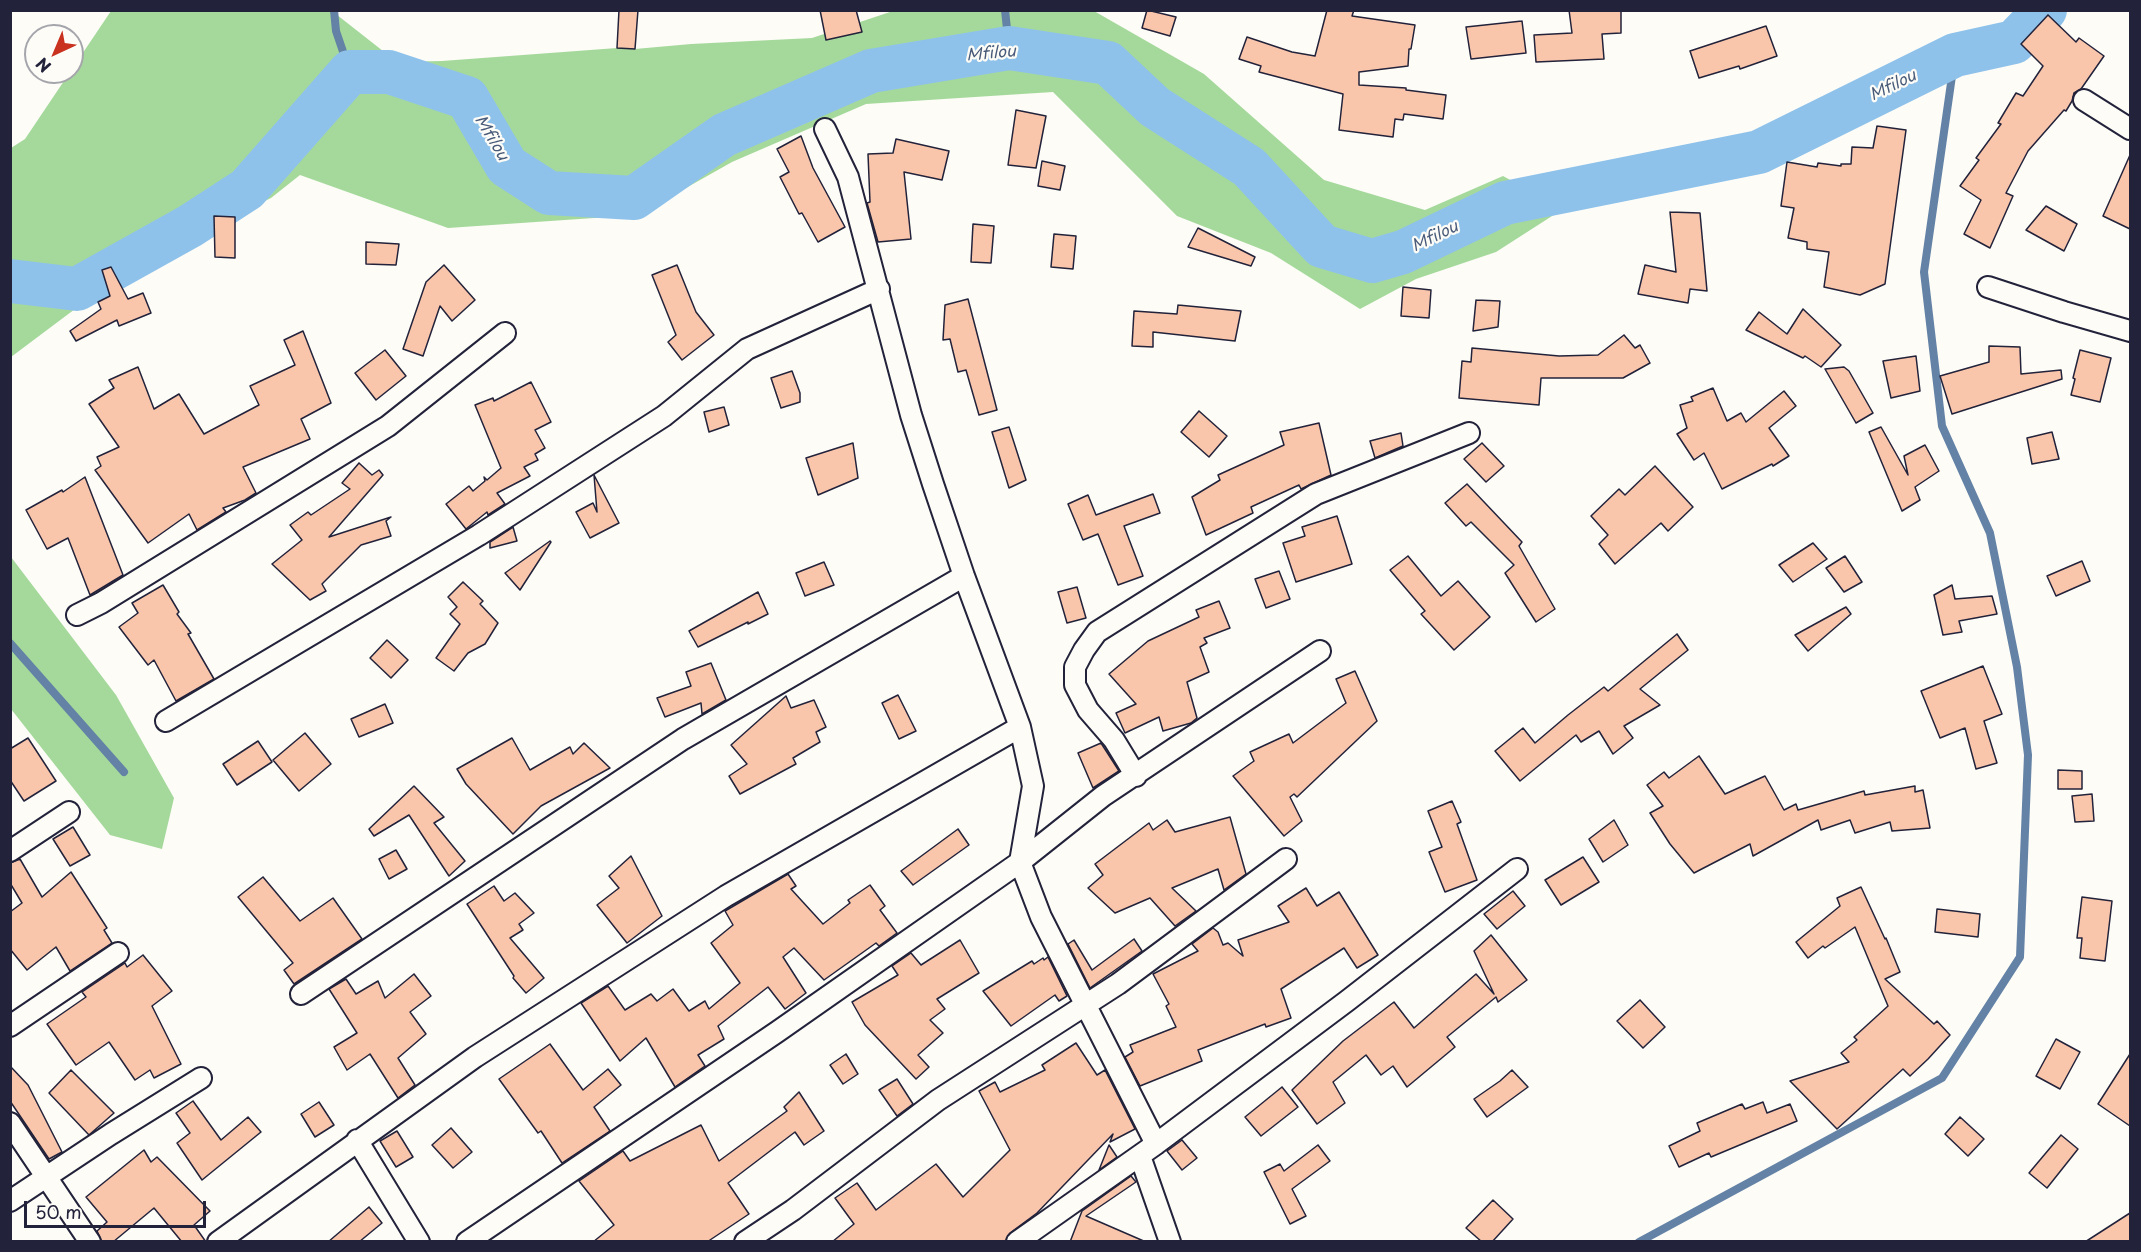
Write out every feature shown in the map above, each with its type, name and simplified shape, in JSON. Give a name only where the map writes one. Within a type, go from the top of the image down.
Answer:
[{"type":"street","points":[[2084,100],[2130,129]]},
{"type":"street","points":[[825,129],[848,177],[911,415],[964,576],[1020,727],[1033,786],[1020,862],[1041,917],[1156,1144]]},
{"type":"street","points":[[1988,287],[2130,331]]},
{"type":"street","points":[[166,721],[479,535],[664,416],[747,349],[879,289]]},
{"type":"street","points":[[76,615],[101,603],[388,426],[505,333]]},
{"type":"street","points":[[1136,776],[1114,740],[1088,710],[1076,686],[1075,667],[1097,632],[1316,494],[1469,433]]},
{"type":"street","points":[[301,994],[683,739],[964,576]]},
{"type":"street","points":[[467,1242],[777,1032],[1020,862],[1103,796],[1320,651]]},
{"type":"street","points":[[218,1242],[475,1057],[726,896],[1020,727]]},
{"type":"street","points":[[10,851],[69,812]]},
{"type":"street","points":[[745,1242],[793,1210],[938,1100],[1087,1005],[1286,859]]},
{"type":"street","points":[[1017,1242],[1156,1144],[1347,1001],[1517,869]]},
{"type":"street","points":[[10,1026],[118,953]]},
{"type":"street","points":[[10,1201],[201,1078]]},
{"type":"street","points":[[10,1124],[90,1242]]},
{"type":"street","points":[[357,1140],[419,1242]]},
{"type":"street","points":[[1140,1155],[1170,1242]]},
{"type":"green space","points":[[111,11],[332,11],[397,62],[812,38],[893,11],[1094,11],[1204,74],[1324,180],[1425,210],[1503,176],[1563,209],[1496,252],[1416,279],[1360,309],[1271,253],[1177,216],[1053,92],[866,104],[732,162],[638,215],[448,228],[300,175],[271,198],[176,245],[75,309],[11,357],[11,148],[25,139],[62,84],[84,84],[84,51]]},
{"type":"green space","points":[[11,557],[116,695],[174,798],[162,849],[110,835],[11,709]]},
{"type":"building","points":[[619,10],[638,10],[635,49],[617,48]]},
{"type":"building","points":[[820,10],[856,10],[862,32],[826,40]]},
{"type":"building","points":[[1147,10],[1176,17],[1170,36],[1142,28]]},
{"type":"building","points":[[1327,10],[1354,10],[1352,16],[1415,25],[1411,49],[1409,49],[1408,66],[1359,72],[1359,85],[1406,88],[1406,90],[1446,95],[1443,119],[1404,114],[1403,120],[1395,119],[1393,137],[1339,130],[1343,94],[1259,72],[1261,66],[1239,59],[1247,37],[1292,52],[1315,56]]},
{"type":"building","points":[[1569,10],[1621,10],[1621,33],[1602,34],[1604,59],[1536,62],[1534,35],[1572,33]]},
{"type":"building","points":[[2048,15],[2076,42],[2079,38],[2104,56],[2081,89],[2074,93],[2066,111],[2064,110],[2028,151],[2006,193],[2013,196],[1990,248],[1964,234],[1981,200],[1960,186],[1979,160],[1976,158],[2001,124],[1998,123],[2016,93],[2023,96],[2043,66],[2021,44]]},
{"type":"building","points":[[1522,21],[1526,53],[1471,59],[1466,27]]},
{"type":"building","points":[[1766,26],[1777,56],[1740,69],[1739,66],[1699,78],[1690,51]]},
{"type":"building","points":[[1016,110],[1046,116],[1036,168],[1008,165]]},
{"type":"building","points":[[1877,126],[1906,130],[1885,284],[1860,295],[1824,287],[1829,252],[1807,249],[1807,242],[1788,238],[1794,208],[1781,206],[1787,162],[1817,167],[1818,163],[1841,166],[1841,164],[1851,164],[1852,147],[1873,148]]},
{"type":"building","points":[[801,136],[813,168],[845,227],[818,242],[802,213],[799,214],[780,177],[789,172],[777,149]]},
{"type":"building","points":[[896,139],[949,151],[942,180],[904,172],[911,239],[878,242],[867,203],[870,202],[868,154],[893,153]]},
{"type":"building","points":[[2130,155],[2130,229],[2103,216]]},
{"type":"building","points":[[1042,161],[1065,166],[1060,190],[1038,186]]},
{"type":"building","points":[[2046,206],[2077,224],[2064,251],[2026,230]]},
{"type":"building","points":[[1670,212],[1700,213],[1707,291],[1690,289],[1688,303],[1638,294],[1645,265],[1676,272]]},
{"type":"building","points":[[214,216],[235,217],[235,258],[215,257]]},
{"type":"building","points":[[973,224],[994,226],[991,263],[971,262]]},
{"type":"building","points":[[1198,228],[1255,257],[1251,266],[1188,247]]},
{"type":"building","points":[[1054,234],[1076,236],[1073,269],[1051,267]]},
{"type":"building","points":[[366,242],[399,244],[396,265],[366,264]]},
{"type":"building","points":[[444,265],[475,300],[452,321],[440,306],[423,356],[403,349],[426,282]]},
{"type":"building","points":[[677,265],[696,312],[714,335],[682,360],[668,342],[676,335],[652,275]]},
{"type":"building","points":[[111,267],[128,299],[143,293],[151,313],[119,326],[117,320],[76,341],[70,331],[101,309],[98,302],[110,296],[102,270]]},
{"type":"building","points":[[1403,287],[1431,290],[1429,318],[1401,316]]},
{"type":"building","points":[[968,299],[997,410],[979,415],[966,370],[958,372],[950,339],[943,340],[945,305]]},
{"type":"building","points":[[1476,300],[1500,301],[1498,327],[1473,331]]},
{"type":"building","points":[[1178,305],[1241,311],[1235,341],[1153,332],[1153,347],[1132,346],[1134,311],[1177,314]]},
{"type":"building","points":[[1803,309],[1841,345],[1821,367],[1805,356],[1803,358],[1746,330],[1759,312],[1787,334]]},
{"type":"building","points":[[303,331],[331,403],[301,419],[310,439],[243,467],[256,493],[245,500],[223,508],[226,512],[197,530],[189,514],[148,543],[95,470],[101,466],[97,457],[119,447],[89,404],[114,388],[109,380],[138,367],[154,409],[179,394],[204,434],[259,405],[250,386],[295,365],[284,340]]},
{"type":"building","points":[[1624,335],[1635,348],[1640,345],[1650,363],[1623,378],[1541,378],[1539,405],[1459,398],[1462,361],[1471,362],[1472,348],[1559,356],[1598,355]]},
{"type":"building","points":[[1989,346],[2020,347],[2021,374],[2061,370],[2062,379],[1952,414],[1940,376],[1989,362]]},
{"type":"building","points":[[385,350],[406,376],[376,400],[355,373]]},
{"type":"building","points":[[2080,350],[2111,358],[2100,402],[2071,395]]},
{"type":"building","points":[[1916,356],[1920,391],[1891,398],[1883,361]]},
{"type":"building","points":[[1844,367],[1849,371],[1873,413],[1856,423],[1825,369]]},
{"type":"building","points":[[792,371],[800,393],[800,402],[781,408],[771,378]]},
{"type":"building","points":[[531,382],[551,422],[535,430],[545,448],[535,454],[538,460],[524,467],[530,476],[497,493],[505,504],[488,515],[487,512],[466,529],[446,504],[469,486],[473,491],[485,481],[484,477],[487,480],[501,468],[475,405],[493,398],[494,401]]},
{"type":"building","points":[[1713,388],[1727,421],[1741,413],[1746,422],[1784,391],[1796,406],[1769,428],[1789,456],[1773,466],[1772,464],[1722,489],[1704,453],[1694,460],[1677,434],[1687,428],[1680,405],[1693,401],[1691,397]]},
{"type":"building","points":[[724,407],[729,425],[709,432],[704,412]]},
{"type":"building","points":[[1199,411],[1227,436],[1209,457],[1181,432]]},
{"type":"building","points":[[1319,423],[1331,475],[1301,489],[1299,485],[1251,507],[1253,513],[1206,535],[1192,497],[1220,480],[1218,475],[1284,445],[1280,432]]},
{"type":"building","points":[[1009,427],[1026,480],[1009,488],[992,432]]},
{"type":"building","points":[[1881,427],[1908,475],[1904,456],[1925,445],[1939,471],[1915,487],[1920,500],[1902,511],[1869,432]]},
{"type":"building","points":[[2052,432],[2059,459],[2032,464],[2027,438]]},
{"type":"building","points":[[1401,433],[1403,446],[1375,458],[1370,441]]},
{"type":"building","points":[[853,443],[858,478],[818,495],[806,458]]},
{"type":"building","points":[[1482,443],[1504,466],[1486,482],[1464,459]]},
{"type":"building","points":[[359,463],[372,475],[379,470],[383,475],[329,537],[391,517],[386,521],[391,536],[361,545],[322,584],[326,591],[310,600],[272,564],[302,540],[290,525],[308,512],[311,515],[350,489],[342,483]]},
{"type":"building","points":[[1655,466],[1693,507],[1668,531],[1661,523],[1615,564],[1599,544],[1608,535],[1591,516],[1619,489],[1625,495]]},
{"type":"building","points":[[594,475],[619,523],[590,538],[576,512],[593,503],[597,512]]},
{"type":"building","points":[[85,477],[123,575],[90,595],[68,538],[47,549],[26,510],[62,490],[63,492]]},
{"type":"building","points":[[1467,484],[1522,542],[1519,546],[1555,609],[1536,622],[1505,573],[1514,565],[1471,522],[1466,526],[1445,503]]},
{"type":"building","points":[[1153,494],[1160,513],[1124,526],[1143,576],[1118,585],[1098,534],[1083,540],[1068,504],[1088,495],[1096,515]]},
{"type":"building","points":[[1337,516],[1352,564],[1296,582],[1283,543],[1305,536],[1302,527]]},
{"type":"building","points":[[513,527],[517,541],[490,548],[490,542]]},
{"type":"building","points":[[551,542],[520,590],[505,573]]},
{"type":"building","points":[[1813,543],[1827,559],[1793,582],[1779,565]]},
{"type":"building","points":[[1408,556],[1441,596],[1458,581],[1490,617],[1454,650],[1421,614],[1425,611],[1390,570]]},
{"type":"building","points":[[1845,556],[1862,582],[1844,592],[1826,568]]},
{"type":"building","points":[[2082,561],[2090,581],[2056,596],[2047,576]]},
{"type":"building","points":[[824,562],[834,585],[805,596],[796,573]]},
{"type":"building","points":[[1279,571],[1290,599],[1266,608],[1255,579]]},
{"type":"building","points":[[463,582],[483,601],[480,604],[498,623],[485,644],[468,653],[454,671],[436,658],[460,624],[450,614],[457,607],[448,597]]},
{"type":"building","points":[[163,585],[214,679],[176,701],[154,660],[148,665],[119,627],[138,613],[132,603]]},
{"type":"building","points":[[1952,585],[1955,599],[1992,596],[1997,614],[1959,621],[1962,632],[1943,635],[1934,595]]},
{"type":"building","points":[[1077,587],[1086,618],[1067,623],[1058,592]]},
{"type":"building","points":[[758,592],[768,614],[698,647],[689,631]]},
{"type":"building","points":[[1219,601],[1230,628],[1204,638],[1207,643],[1200,647],[1209,672],[1187,682],[1197,718],[1191,723],[1163,731],[1159,717],[1125,733],[1116,713],[1136,704],[1109,674],[1148,641],[1199,617],[1196,610]]},
{"type":"building","points":[[1846,607],[1851,614],[1808,651],[1795,635]]},
{"type":"building","points":[[1677,634],[1688,650],[1640,689],[1660,705],[1624,726],[1633,738],[1613,754],[1599,731],[1581,742],[1576,735],[1520,781],[1495,751],[1523,728],[1535,743],[1604,687],[1608,691]]},
{"type":"building","points":[[387,640],[408,660],[391,678],[370,658]]},
{"type":"building","points":[[711,663],[726,700],[702,714],[701,703],[665,717],[657,698],[691,686],[686,672]]},
{"type":"building","points":[[1983,666],[2002,714],[1984,721],[1997,763],[1976,769],[1965,728],[1940,738],[1921,691]]},
{"type":"building","points":[[1355,671],[1377,721],[1297,797],[1294,794],[1290,797],[1302,821],[1284,836],[1233,776],[1254,761],[1250,752],[1289,734],[1293,743],[1346,703],[1336,679]]},
{"type":"building","points":[[898,695],[916,731],[899,739],[882,703]]},
{"type":"building","points":[[786,696],[791,708],[814,700],[826,727],[816,732],[820,742],[793,758],[796,764],[740,794],[729,776],[747,764],[731,745]]},
{"type":"building","points":[[385,704],[393,723],[359,737],[351,719]]},
{"type":"building","points":[[305,733],[331,764],[299,791],[273,760]]},
{"type":"building","points":[[28,738],[56,781],[24,801],[10,780],[10,749]]},
{"type":"building","points":[[512,738],[530,770],[570,747],[573,754],[584,743],[610,768],[541,806],[513,834],[466,784],[457,769]]},
{"type":"building","points":[[258,741],[272,762],[237,785],[223,764]]},
{"type":"building","points":[[1101,743],[1119,771],[1093,788],[1078,753]]},
{"type":"building","points":[[1699,756],[1725,794],[1765,776],[1784,810],[1796,804],[1798,810],[1864,791],[1865,795],[1915,786],[1915,792],[1923,790],[1930,828],[1892,831],[1890,822],[1855,833],[1850,820],[1821,830],[1818,820],[1753,856],[1750,844],[1694,873],[1670,844],[1650,813],[1663,806],[1647,785],[1664,772],[1669,778]]},
{"type":"building","points":[[2058,770],[2082,771],[2082,789],[2058,789]]},
{"type":"building","points":[[414,786],[444,817],[434,823],[465,861],[449,876],[409,815],[374,836],[369,829]]},
{"type":"building","points":[[2092,794],[2094,821],[2075,822],[2072,796]]},
{"type":"building","points":[[1452,801],[1461,822],[1457,824],[1477,880],[1445,892],[1429,852],[1442,847],[1428,811]]},
{"type":"building","points":[[1230,817],[1246,874],[1224,890],[1218,869],[1172,888],[1196,911],[1175,926],[1150,898],[1115,913],[1088,888],[1103,875],[1095,864],[1149,823],[1153,830],[1167,820],[1175,832]]},
{"type":"building","points":[[1614,820],[1628,845],[1603,862],[1589,839]]},
{"type":"building","points":[[73,827],[90,855],[70,866],[53,839]]},
{"type":"building","points":[[958,829],[969,845],[913,885],[901,871]]},
{"type":"building","points":[[396,850],[407,869],[389,879],[379,859]]},
{"type":"building","points":[[631,856],[662,916],[627,943],[597,905],[619,888],[609,876]]},
{"type":"building","points":[[1583,857],[1599,882],[1561,905],[1545,880]]},
{"type":"building","points":[[20,859],[42,897],[71,872],[107,928],[104,930],[112,943],[70,971],[56,947],[27,970],[10,949],[10,912],[22,903],[10,883],[10,863]]},
{"type":"building","points":[[788,874],[796,886],[791,889],[823,924],[850,903],[848,900],[870,885],[885,906],[880,910],[897,933],[879,946],[876,943],[824,980],[794,948],[783,957],[806,993],[785,1009],[768,987],[718,1026],[724,1039],[698,1055],[705,1066],[675,1087],[646,1038],[620,1061],[581,1003],[608,986],[625,1010],[651,994],[657,1001],[673,989],[689,1011],[705,1001],[709,1009],[740,983],[711,943],[733,925],[725,911]]},
{"type":"building","points":[[263,877],[300,921],[333,898],[362,939],[294,984],[284,970],[293,963],[238,897]]},
{"type":"building","points":[[494,886],[504,901],[515,893],[534,913],[519,924],[523,930],[510,938],[544,978],[526,993],[513,978],[514,976],[467,904]]},
{"type":"building","points":[[1861,887],[1900,972],[1885,979],[1934,1024],[1937,1021],[1950,1035],[1910,1076],[1903,1069],[1837,1129],[1790,1081],[1849,1062],[1841,1053],[1857,1040],[1854,1037],[1888,1006],[1855,927],[1808,958],[1796,942],[1840,906],[1837,898]]},
{"type":"building","points":[[1306,888],[1317,906],[1339,892],[1378,955],[1357,968],[1344,948],[1281,989],[1291,1018],[1266,1027],[1265,1024],[1198,1050],[1202,1061],[1140,1086],[1125,1057],[1133,1052],[1130,1045],[1176,1027],[1166,1006],[1169,1004],[1153,974],[1198,951],[1192,944],[1213,928],[1218,932],[1223,945],[1228,943],[1243,956],[1238,940],[1289,922],[1278,906]]},
{"type":"building","points":[[1513,891],[1525,906],[1497,929],[1484,914]]},
{"type":"building","points":[[2082,897],[2112,901],[2105,961],[2080,958],[2082,938],[2077,938]]},
{"type":"building","points":[[1937,909],[1980,914],[1978,937],[1935,932]]},
{"type":"building","points":[[1491,935],[1527,980],[1498,1002],[1496,997],[1447,1037],[1455,1047],[1407,1087],[1393,1066],[1381,1075],[1366,1055],[1333,1082],[1345,1103],[1317,1124],[1292,1090],[1343,1041],[1394,1002],[1414,1028],[1476,974],[1494,994],[1474,951]]},
{"type":"building","points":[[1134,939],[1142,951],[1090,988],[1068,944],[1074,940],[1092,970]]},
{"type":"building","points":[[960,940],[979,973],[937,999],[945,1009],[930,1020],[943,1033],[918,1055],[929,1067],[916,1079],[865,1025],[852,1002],[898,975],[892,966],[911,953],[921,965]]},
{"type":"building","points":[[143,955],[172,991],[152,1006],[181,1064],[154,1078],[150,1070],[135,1080],[109,1042],[76,1065],[47,1024],[86,997],[82,992],[125,963],[127,967]]},
{"type":"building","points":[[1048,957],[1067,996],[1059,1001],[1055,995],[1011,1026],[983,991],[1032,961],[1034,964]]},
{"type":"building","points":[[414,974],[431,996],[410,1012],[426,1034],[398,1058],[415,1085],[398,1098],[370,1054],[347,1070],[334,1047],[357,1033],[329,989],[346,979],[356,994],[378,981],[385,998]]},
{"type":"building","points":[[1640,1000],[1665,1027],[1643,1048],[1617,1021]]},
{"type":"building","points":[[2056,1039],[2080,1052],[2060,1089],[2036,1076]]},
{"type":"building","points":[[1076,1043],[1097,1075],[1105,1070],[1135,1129],[1110,1142],[1113,1134],[1037,1213],[1010,1233],[1005,1242],[832,1242],[854,1224],[835,1198],[857,1183],[876,1210],[936,1164],[963,1197],[1010,1150],[979,1091],[995,1082],[1000,1092],[1045,1070],[1042,1065]]},
{"type":"building","points":[[550,1044],[583,1090],[608,1069],[621,1085],[594,1107],[610,1131],[562,1163],[541,1131],[538,1133],[499,1079]]},
{"type":"building","points":[[846,1054],[858,1074],[843,1084],[830,1065]]},
{"type":"building","points":[[2130,1054],[2130,1126],[2098,1104]]},
{"type":"building","points":[[10,1066],[28,1085],[62,1152],[49,1159],[10,1101]]},
{"type":"building","points":[[71,1070],[114,1113],[89,1135],[49,1093]]},
{"type":"building","points":[[1512,1070],[1528,1087],[1487,1117],[1474,1099]]},
{"type":"building","points":[[897,1079],[913,1104],[897,1116],[879,1090]]},
{"type":"building","points":[[1282,1087],[1298,1107],[1261,1136],[1245,1117]]},
{"type":"building","points":[[799,1092],[824,1131],[804,1145],[795,1132],[728,1183],[749,1214],[707,1242],[593,1242],[614,1225],[579,1181],[623,1151],[630,1161],[701,1125],[719,1161],[787,1111],[784,1107]]},
{"type":"building","points":[[193,1101],[221,1140],[248,1117],[261,1132],[202,1180],[177,1143],[190,1133],[176,1113]]},
{"type":"building","points":[[319,1102],[334,1125],[315,1137],[301,1114]]},
{"type":"building","points":[[1763,1102],[1767,1113],[1790,1104],[1797,1121],[1711,1157],[1709,1153],[1679,1167],[1669,1146],[1700,1131],[1697,1123],[1742,1104],[1745,1109]]},
{"type":"building","points":[[1960,1117],[1984,1139],[1968,1156],[1945,1134]]},
{"type":"building","points":[[451,1128],[472,1152],[453,1168],[432,1145]]},
{"type":"building","points":[[397,1131],[413,1157],[396,1167],[380,1141]]},
{"type":"building","points":[[2061,1135],[2078,1149],[2047,1188],[2029,1173]]},
{"type":"building","points":[[1182,1140],[1197,1158],[1182,1170],[1167,1151]]},
{"type":"building","points":[[1109,1145],[1117,1157],[1099,1170]]},
{"type":"building","points":[[1318,1145],[1330,1161],[1292,1189],[1306,1216],[1290,1224],[1264,1172],[1280,1164],[1284,1171]]},
{"type":"building","points":[[144,1150],[151,1162],[157,1157],[210,1211],[194,1225],[206,1242],[182,1242],[154,1208],[113,1242],[102,1242],[97,1231],[107,1222],[86,1197]]},
{"type":"building","points":[[1131,1176],[1136,1182],[1086,1216],[1146,1242],[1070,1242],[1082,1211]]},
{"type":"building","points":[[1493,1200],[1513,1219],[1492,1242],[1482,1242],[1466,1228]]},
{"type":"building","points":[[369,1207],[382,1223],[359,1242],[328,1242]]},
{"type":"building","points":[[2130,1213],[2130,1242],[2085,1242]]},
{"type":"waterway","points":[[334,10],[336,31],[350,72]]},
{"type":"waterway","points":[[1005,10],[1009,48]]},
{"type":"waterway","name":"Mfilou","points":[[10,281],[77,289],[190,226],[247,189],[350,72],[389,72],[467,98],[507,166],[549,193],[634,198],[724,135],[871,71],[1009,48],[1108,63],[1155,107],[1249,167],[1322,246],[1372,261],[1403,252],[1505,203],[1759,152],[1955,55],[2014,42],[2045,10]]},
{"type":"waterway","points":[[1639,1242],[1942,1078],[2020,957],[2028,755],[2017,667],[1990,533],[1942,426],[1924,272],[1955,55]]},
{"type":"waterway","points":[[10,643],[124,772]]}]
